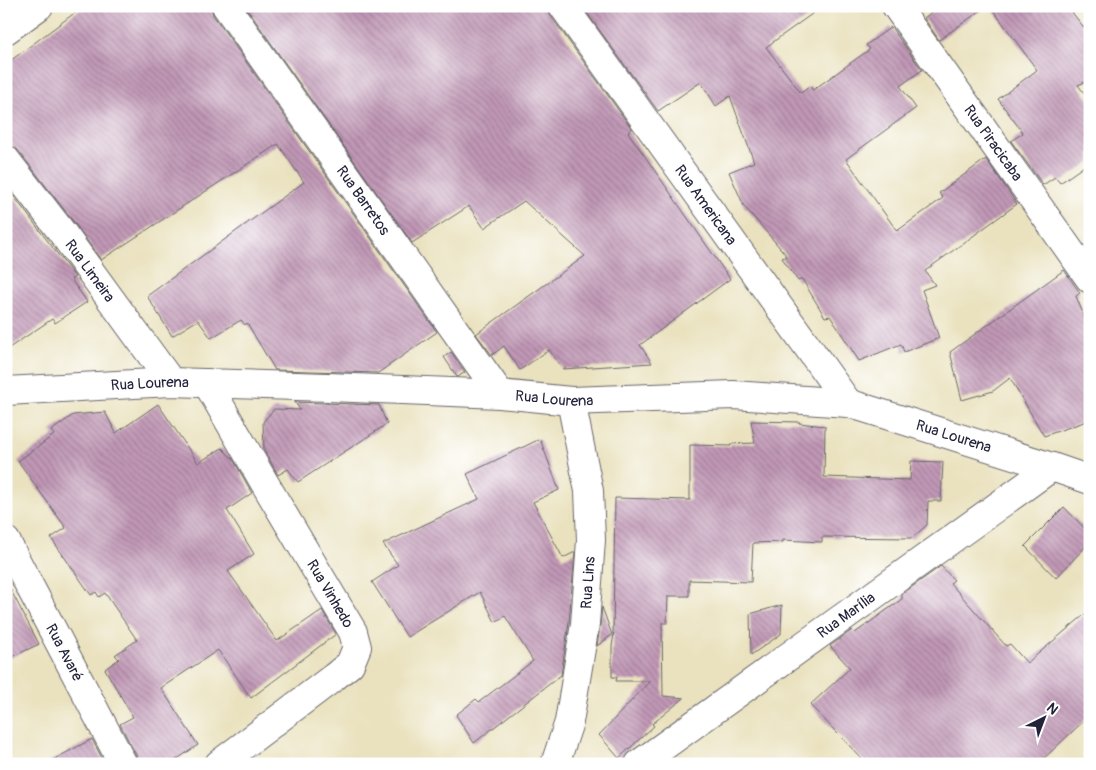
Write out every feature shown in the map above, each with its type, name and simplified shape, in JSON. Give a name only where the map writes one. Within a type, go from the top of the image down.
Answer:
[{"type":"street","points":[[6,30],[39,6]]},
{"type":"street","name":"Rua Barretos","points":[[226,6],[500,394]]},
{"type":"street","name":"Rua Americana","points":[[563,6],[848,403]]},
{"type":"street","name":"Rua Piracicaba","points":[[896,6],[1090,279]]},
{"type":"street","name":"Rua Limeira","points":[[6,160],[61,231],[171,382]]},
{"type":"street","name":"Rua Lourena","points":[[6,391],[171,382],[500,394],[571,401],[733,395],[848,403],[1090,480]]},
{"type":"street","name":"Rua Vinhedo","points":[[207,383],[353,632],[357,647],[350,664],[219,764]]},
{"type":"street","name":"Rua Lins","points":[[555,764],[569,722],[585,624],[591,540],[589,491],[571,401]]},
{"type":"street","name":"Rua Marília","points":[[639,764],[1052,467]]},
{"type":"street","name":"Rua Avaré","points":[[6,541],[123,764]]},
{"type":"building","points":[[84,6],[211,6],[213,15],[437,332],[378,373],[275,370],[247,323],[245,325],[241,320],[211,338],[198,320],[172,336],[147,296],[304,182],[278,144],[101,260],[18,150],[6,145],[6,64]]},
{"type":"building","points":[[245,6],[548,6],[550,15],[632,129],[628,132],[730,279],[640,345],[652,363],[563,369],[549,350],[520,370],[504,346],[492,355],[476,334],[585,256],[524,201],[484,228],[469,206],[412,243]]},
{"type":"building","points":[[582,6],[823,6],[766,47],[801,93],[810,86],[813,90],[870,49],[866,45],[891,27],[922,70],[900,86],[916,108],[846,159],[897,231],[943,198],[939,193],[986,159],[1017,204],[925,271],[935,285],[922,290],[939,338],[904,352],[901,344],[859,361],[830,316],[825,317],[802,279],[798,281],[782,258],[787,256],[744,206],[729,172],[754,162],[730,96],[716,106],[701,82],[658,111]]},
{"type":"building","points":[[940,6],[987,6],[939,40],[924,18]]},
{"type":"building","points":[[990,6],[1067,6],[1090,35],[1090,80],[1078,85],[1090,101],[1090,162],[1060,183],[1055,177],[1043,185],[1011,141],[1023,133],[998,99],[1037,70]]},
{"type":"building","points":[[6,186],[75,277],[71,279],[87,302],[55,323],[52,319],[6,350]]},
{"type":"building","points":[[1064,270],[1080,293],[1076,296],[1090,331],[1090,414],[1084,422],[1044,436],[1010,378],[993,391],[962,400],[950,352]]},
{"type":"building","points":[[451,352],[465,372],[458,377],[444,357]]},
{"type":"building","points":[[295,402],[379,405],[387,424],[298,482],[288,469],[278,475],[264,450],[263,422],[274,409],[300,410]]},
{"type":"building","points":[[158,404],[198,463],[222,448],[233,459],[252,493],[227,510],[254,554],[228,571],[277,641],[322,610],[336,634],[251,698],[218,650],[161,688],[198,745],[170,764],[138,764],[137,757],[120,724],[133,717],[105,669],[119,659],[115,655],[137,640],[105,593],[99,597],[96,592],[91,595],[51,538],[66,528],[18,461],[54,435],[51,431],[73,415],[105,412],[116,433]]},
{"type":"building","points":[[751,421],[800,422],[825,426],[824,477],[910,480],[911,461],[943,462],[941,501],[928,501],[927,525],[912,538],[822,537],[822,542],[783,540],[783,542],[753,543],[751,582],[689,580],[689,596],[668,596],[667,623],[662,623],[663,696],[684,698],[652,724],[654,726],[619,758],[599,735],[650,681],[616,681],[617,677],[612,677],[615,498],[690,500],[690,445],[731,446],[731,444],[755,443]]},
{"type":"building","points":[[540,439],[559,490],[533,502],[563,558],[575,552],[569,622],[561,675],[474,743],[456,715],[476,699],[479,702],[533,661],[505,616],[495,622],[480,592],[407,637],[372,582],[398,565],[383,544],[479,499],[467,474]]},
{"type":"building","points":[[1064,507],[1090,534],[1090,542],[1056,578],[1025,546]]},
{"type":"building","points":[[941,566],[954,580],[950,583],[1006,646],[1010,644],[1027,663],[1090,610],[1090,715],[1038,764],[867,764],[810,705],[850,668],[830,646],[852,630],[855,633],[902,599],[902,594]]},
{"type":"building","points":[[6,581],[39,644],[6,660]]},
{"type":"building","points":[[782,605],[781,634],[751,655],[750,614]]},
{"type":"building","points":[[602,607],[612,635],[597,646],[600,626]]},
{"type":"building","points":[[92,739],[105,764],[45,764]]}]
